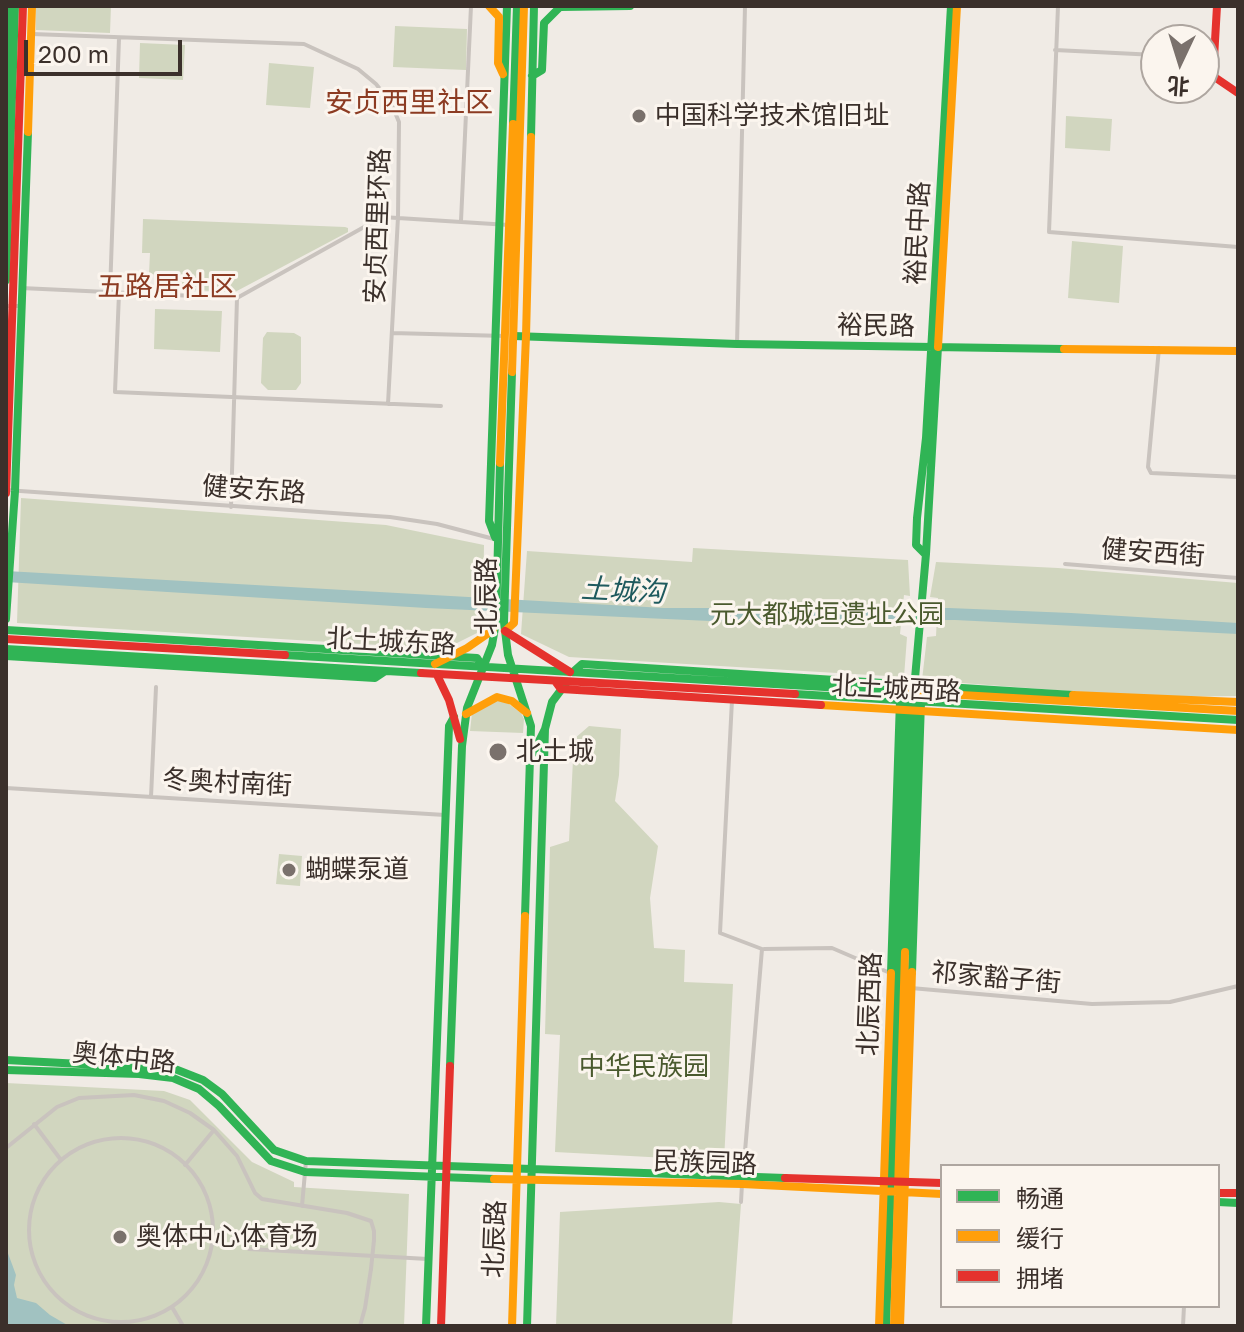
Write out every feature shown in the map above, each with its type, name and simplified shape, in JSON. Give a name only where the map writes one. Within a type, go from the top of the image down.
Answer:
[{"type":"street","points":[[6,619],[13,532],[8,491],[15,215],[12,6]]},
{"type":"street","points":[[6,126],[23,6]]},
{"type":"street","points":[[13,306],[21,288],[32,6]]},
{"type":"street","points":[[461,221],[471,6]]},
{"type":"street","points":[[489,6],[499,17],[498,63],[504,77]]},
{"type":"street","points":[[508,6],[519,12],[534,6]]},
{"type":"street","name":"北辰路","points":[[506,594],[504,77],[508,6]]},
{"type":"street","name":"北辰路","points":[[504,224],[519,12],[524,6]]},
{"type":"street","name":"北辰路","points":[[512,1326],[531,726],[512,669],[503,626],[526,336],[534,6]]},
{"type":"street","points":[[532,76],[542,70],[544,23],[560,7],[630,6]]},
{"type":"street","points":[[737,344],[745,6]]},
{"type":"street","name":"裕民中路","points":[[918,632],[926,554],[934,347],[954,6]]},
{"type":"street","points":[[1058,6],[1049,232],[1238,247]]},
{"type":"street","name":"北辰路","points":[[506,594],[497,539],[489,521],[505,336],[519,12]]},
{"type":"street","name":"安贞西里环路","points":[[32,34],[304,44],[358,69],[376,84],[391,103],[399,122],[398,217],[388,404]]},
{"type":"street","points":[[110,292],[119,38]]},
{"type":"street","points":[[1055,50],[1140,54]]},
{"type":"street","points":[[6,280],[13,89],[30,73]]},
{"type":"street","points":[[1220,81],[1238,93]]},
{"type":"street","points":[[15,215],[23,223]]},
{"type":"street","points":[[21,288],[237,298],[382,217],[504,224]]},
{"type":"street","points":[[119,292],[115,392],[441,406]]},
{"type":"street","points":[[231,507],[237,298]]},
{"type":"street","points":[[392,333],[505,336]]},
{"type":"street","name":"裕民路","points":[[505,336],[737,344],[1238,351]]},
{"type":"street","points":[[1159,348],[1148,467],[1151,473],[1238,477]]},
{"type":"street","name":"健安东路","points":[[8,491],[390,517],[497,539]]},
{"type":"street","points":[[6,541],[13,532]]},
{"type":"street","name":"健安西街","points":[[1065,564],[1238,578]]},
{"type":"street","points":[[503,626],[506,594]]},
{"type":"street","points":[[435,664],[503,626]]},
{"type":"street","points":[[503,626],[572,672]]},
{"type":"street","name":"北辰路","points":[[441,1326],[462,744],[466,714],[492,645],[503,626]]},
{"type":"street","name":"北土城东路","points":[[6,630],[477,658],[483,667]]},
{"type":"street","name":"北辰西路","points":[[897,1326],[895,975],[918,632]]},
{"type":"street","name":"北土城东路","points":[[6,639],[285,665]]},
{"type":"street","name":"北土城东路","points":[[6,649],[516,680]]},
{"type":"street","name":"北土城东路","points":[[6,656],[285,665],[435,664],[483,667]]},
{"type":"street","name":"北土城西路","points":[[483,667],[572,672],[1238,730]]},
{"type":"street","points":[[437,675],[462,744]]},
{"type":"street","name":"北土城西路","points":[[516,680],[732,700],[1238,711]]},
{"type":"street","points":[[531,756],[545,729],[552,702],[561,684]]},
{"type":"street","name":"北土城西路","points":[[561,684],[1238,720]]},
{"type":"street","points":[[151,797],[156,687]]},
{"type":"street","points":[[466,714],[497,697],[512,701],[527,713]]},
{"type":"street","points":[[732,700],[720,933],[762,949],[832,948],[895,975]]},
{"type":"street","name":"北辰西路","points":[[886,1326],[907,988],[914,785],[911,702]]},
{"type":"street","name":"北土城西路","points":[[911,702],[1238,702]]},
{"type":"street","points":[[426,1326],[449,726],[454,717]]},
{"type":"street","name":"北辰路","points":[[527,1326],[545,729]]},
{"type":"street","name":"冬奥村南街","points":[[6,788],[445,815]]},
{"type":"street","points":[[741,1202],[762,949]]},
{"type":"street","name":"祁家豁子街","points":[[895,975],[907,988],[1092,1004],[1170,1002],[1238,986]]},
{"type":"street","name":"奥体中路","points":[[6,1060],[175,1069],[203,1080],[222,1094],[274,1150],[306,1161],[517,1168]]},
{"type":"street","name":"奥体中路","points":[[6,1070],[173,1078],[199,1089],[271,1161],[305,1172],[517,1179]]},
{"type":"street","points":[[6,1148],[57,1107],[79,1098],[134,1095],[164,1101],[190,1113],[214,1130],[237,1156],[255,1193],[262,1199],[347,1213],[371,1221],[374,1240],[371,1269],[360,1326]]},
{"type":"street","points":[[34,1124],[61,1161]]},
{"type":"street","points":[[185,1165],[214,1130]]},
{"type":"street","points":[[119,1139],[139,1140],[159,1147],[185,1165],[199,1182],[213,1223],[212,1244],[202,1275],[189,1293],[172,1307],[144,1319],[106,1321],[77,1311],[48,1286],[34,1259],[30,1221],[38,1191],[61,1161],[88,1145],[119,1139]]},
{"type":"street","points":[[302,1206],[306,1161]]},
{"type":"street","name":"民族园路","points":[[517,1168],[530,1173],[895,1186]]},
{"type":"street","name":"民族园路","points":[[517,1179],[530,1173]]},
{"type":"street","points":[[895,1186],[940,1183]]},
{"type":"street","points":[[895,1186],[940,1194]]},
{"type":"street","name":"北辰西路","points":[[895,1186],[902,1259],[897,1326]]},
{"type":"street","name":"北辰西路","points":[[879,1326],[895,1186]]},
{"type":"street","points":[[249,1249],[428,1259]]},
{"type":"street","points":[[896,1276],[902,1259]]},
{"type":"street","points":[[172,1307],[183,1326]]},
{"type":"green space","points":[[36,6],[111,6],[110,33],[36,30]]},
{"type":"green space","points":[[395,26],[467,29],[466,70],[393,67]]},
{"type":"green space","points":[[140,43],[185,45],[183,80],[139,78]]},
{"type":"green space","points":[[269,63],[314,67],[310,108],[266,105]]},
{"type":"green space","points":[[1066,116],[1112,119],[1110,151],[1065,148]]},
{"type":"green space","points":[[143,219],[345,227],[348,232],[235,292],[168,289],[163,275],[149,274],[150,253],[142,253]]},
{"type":"green space","points":[[1072,241],[1123,246],[1119,303],[1068,298]]},
{"type":"green space","points":[[155,309],[222,311],[220,352],[154,349]]},
{"type":"green space","points":[[267,332],[294,333],[301,337],[301,383],[296,390],[268,390],[261,383],[263,338]]},
{"type":"green space","points":[[21,498],[386,525],[484,545],[483,614],[479,632],[445,649],[17,623]]},
{"type":"green space","name":"元大都城垣遗址公园","points":[[693,548],[908,560],[910,596],[904,595],[900,634],[907,637],[904,677],[569,657],[521,634],[527,551],[692,562]]},
{"type":"green space","name":"元大都城垣遗址公园","points":[[936,562],[1058,568],[1238,583],[1238,696],[1148,697],[922,680],[927,637],[936,636],[938,598],[930,597]]},
{"type":"green space","points":[[491,699],[502,699],[521,713],[523,733],[470,731],[472,713]]},
{"type":"green space","name":"中华民族园","points":[[589,726],[621,729],[615,801],[658,846],[650,898],[654,948],[685,950],[684,982],[733,984],[724,1161],[555,1152],[560,1035],[545,1034],[550,847],[569,841],[574,739]]},
{"type":"green space","name":"蝴蝶泵道","points":[[279,854],[302,856],[300,886],[276,884]]},
{"type":"green space","points":[[6,1083],[164,1091],[190,1100],[252,1162],[294,1182],[294,1187],[409,1194],[404,1326],[6,1326]]},
{"type":"green space","points":[[719,1202],[741,1204],[732,1326],[556,1326],[560,1212]]},
{"type":"water","points":[[6,571],[664,608],[949,608],[1071,613],[1238,623],[1238,634],[955,620],[710,621],[426,608],[6,582]]},
{"type":"water","points":[[6,1248],[16,1275],[14,1285],[17,1298],[36,1303],[69,1326],[6,1326]]},
{"type":"traffic: fast","points":[[6,126],[10,6]]},
{"type":"traffic: fast","points":[[6,280],[15,6]]},
{"type":"traffic: fast","points":[[495,537],[489,521],[507,6]]},
{"type":"traffic: fast","points":[[513,124],[517,6]]},
{"type":"traffic: fast","points":[[531,137],[534,6]]},
{"type":"traffic: fast","points":[[532,76],[542,70],[544,23],[560,7],[630,6]]},
{"type":"traffic: fast","points":[[925,554],[916,545],[917,518],[926,438],[951,6]]},
{"type":"traffic: fast","points":[[6,619],[15,491],[28,132]]},
{"type":"traffic: fast","points":[[514,336],[737,344],[1064,349]]},
{"type":"traffic: fast","points":[[905,952],[913,701],[926,554],[938,347]]},
{"type":"traffic: fast","points":[[512,372],[504,622],[508,655],[531,726],[525,916]]},
{"type":"traffic: fast","points":[[450,1066],[462,746],[467,708],[492,645],[496,622],[500,463]]},
{"type":"traffic: fast","points":[[6,630],[477,658],[483,667]]},
{"type":"traffic: fast","points":[[6,649],[421,673]]},
{"type":"traffic: fast","points":[[285,655],[909,692]]},
{"type":"traffic: fast","points":[[6,656],[375,678],[384,672]]},
{"type":"traffic: fast","points":[[573,672],[582,664],[1073,695]]},
{"type":"traffic: fast","points":[[533,753],[545,729],[552,702],[567,682]]},
{"type":"traffic: fast","points":[[891,973],[900,700],[914,692]]},
{"type":"traffic: fast","points":[[912,972],[921,702],[914,692]]},
{"type":"traffic: fast","points":[[795,694],[1238,720]]},
{"type":"traffic: fast","points":[[886,1326],[907,706]]},
{"type":"traffic: fast","points":[[426,1326],[449,726],[454,717]]},
{"type":"traffic: fast","points":[[527,1326],[545,729]]},
{"type":"traffic: fast","points":[[6,1060],[175,1069],[203,1080],[222,1094],[274,1150],[306,1161],[785,1178]]},
{"type":"traffic: fast","points":[[6,1070],[173,1078],[199,1089],[271,1161],[305,1172],[494,1179]]},
{"type":"traffic: fast","points":[[1220,1202],[1238,1203]]},
{"type":"traffic: slow","points":[[28,132],[32,6]]},
{"type":"traffic: slow","points":[[489,6],[499,17],[498,63],[503,74]]},
{"type":"traffic: slow","points":[[512,372],[524,6]]},
{"type":"traffic: slow","points":[[938,347],[957,6]]},
{"type":"traffic: slow","points":[[500,463],[513,124]]},
{"type":"traffic: slow","points":[[505,631],[514,623],[531,137]]},
{"type":"traffic: slow","points":[[1064,349],[1238,351]]},
{"type":"traffic: slow","points":[[435,664],[493,630]]},
{"type":"traffic: slow","points":[[909,692],[1238,711]]},
{"type":"traffic: slow","points":[[1073,695],[1238,702]]},
{"type":"traffic: slow","points":[[466,714],[497,697],[512,701],[527,713]]},
{"type":"traffic: slow","points":[[821,705],[1238,730]]},
{"type":"traffic: slow","points":[[512,1326],[525,916]]},
{"type":"traffic: slow","points":[[894,1326],[905,952]]},
{"type":"traffic: slow","points":[[900,1326],[912,972]]},
{"type":"traffic: slow","points":[[879,1326],[891,973]]},
{"type":"traffic: slow","points":[[494,1179],[742,1184],[940,1194]]},
{"type":"traffic: jam","points":[[6,493],[23,6]]},
{"type":"traffic: jam","points":[[1217,6],[1213,76],[1238,93]]},
{"type":"traffic: jam","points":[[505,631],[570,672]]},
{"type":"traffic: jam","points":[[6,639],[285,655]]},
{"type":"traffic: jam","points":[[421,673],[795,694]]},
{"type":"traffic: jam","points":[[437,675],[449,700],[460,739]]},
{"type":"traffic: jam","points":[[555,681],[561,689],[821,705]]},
{"type":"traffic: jam","points":[[441,1326],[450,1066]]},
{"type":"traffic: jam","points":[[785,1178],[940,1183]]},
{"type":"traffic: jam","points":[[1220,1193],[1238,1193]]},
{"type":"place","name":"中国科学技术馆旧址","points":[[639,116]]},
{"type":"place","name":"北土城","points":[[498,752]]},
{"type":"place","name":"蝴蝶泵道","points":[[289,870]]},
{"type":"place","name":"奥体中心体育场","points":[[120,1237]]},
{"type":"district","name":"安贞西里社区","points":[[409,103]]},
{"type":"district","name":"五路居社区","points":[[167,287]]},
{"type":"water label","name":"土城沟","points":[[623,591]]}]
